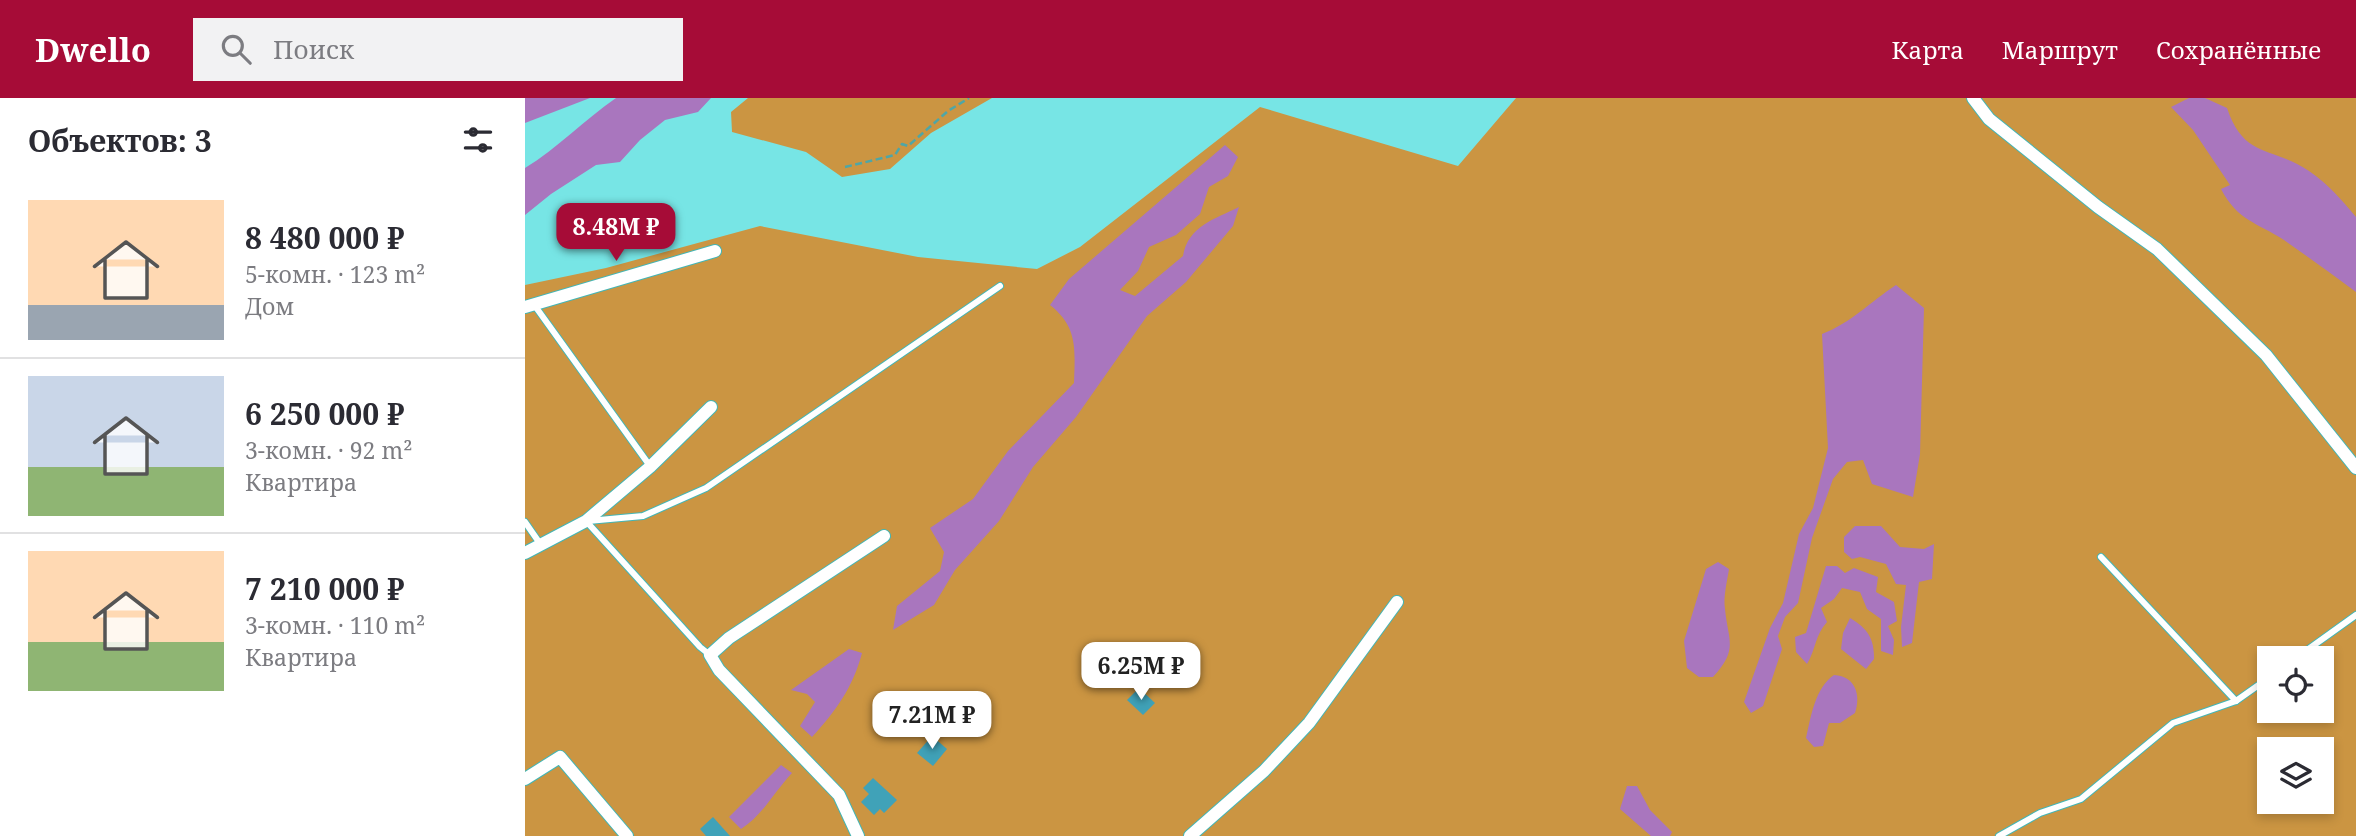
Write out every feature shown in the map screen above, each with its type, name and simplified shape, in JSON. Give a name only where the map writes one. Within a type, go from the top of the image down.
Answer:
[{"type":"street","points":[[1973,98],[1989,119],[2098,207],[2157,249],[2266,355],[2356,468]]},
{"type":"street","points":[[530,307],[715,251]]},
{"type":"street","points":[[525,553],[586,521],[650,467],[711,407]]},
{"type":"street","points":[[858,836],[839,794],[719,670],[710,655],[729,638],[884,536]]},
{"type":"street","points":[[1190,836],[1263,771],[1309,723],[1397,602]]},
{"type":"street","points":[[525,779],[560,757],[627,836]]},
{"type":"lane","points":[[586,521],[643,516],[706,488],[879,372],[1000,286]]},
{"type":"lane","points":[[530,307],[650,467]]},
{"type":"lane","points":[[586,521],[710,655]]},
{"type":"lane","points":[[525,522],[541,545]]},
{"type":"lane","points":[[2101,557],[2237,701]]},
{"type":"lane","points":[[2313,646],[2356,615]]},
{"type":"lane","points":[[1999,836],[2040,813],[2081,799],[2173,723],[2237,701],[2257,686]]},
{"type":"path","points":[[845,167],[895,155],[902,144],[908,146],[948,111],[969,98]]},
{"type":"shaded area","points":[[525,98],[590,98],[525,123]]},
{"type":"shaded area","points":[[616,98],[711,98],[698,112],[665,120],[640,140],[620,162],[596,165],[551,194],[525,215],[525,168]]},
{"type":"shaded area","points":[[748,98],[992,98],[931,133],[890,169],[842,177],[806,152],[732,132],[731,112]]},
{"type":"shaded area","points":[[1516,98],[2356,98],[2356,836],[525,836],[525,285],[606,268],[760,226],[918,257],[1037,269],[1080,247],[1260,107],[1458,166]]},
{"type":"shaded area","points":[[2189,98],[2205,98],[2227,108],[2242,136],[2251,144],[2309,171],[2345,204],[2356,217],[2356,292],[2284,240],[2248,220],[2227,200],[2221,189],[2230,185],[2193,130],[2171,107]]},
{"type":"shaded area","points":[[1225,145],[1238,157],[1228,176],[1209,187],[1200,214],[1176,235],[1149,247],[1138,271],[1120,290],[1135,296],[1183,256],[1190,237],[1197,230],[1239,207],[1233,226],[1186,282],[1147,316],[1076,417],[1033,467],[999,521],[955,570],[934,605],[893,630],[897,606],[940,571],[944,552],[930,528],[973,499],[1008,451],[1074,383],[1074,349],[1070,330],[1050,305],[1069,279]]},
{"type":"shaded area","points":[[1896,285],[1924,308],[1920,454],[1913,497],[1872,484],[1863,460],[1847,462],[1833,479],[1812,538],[1798,603],[1785,617],[1778,636],[1782,649],[1763,706],[1751,713],[1744,702],[1770,628],[1783,603],[1799,534],[1813,508],[1828,448],[1822,334],[1851,318]]},
{"type":"shaded area","points":[[1855,526],[1881,526],[1900,547],[1924,549],[1934,544],[1932,579],[1919,582],[1912,643],[1902,647],[1901,627],[1906,585],[1896,584],[1886,564],[1860,557],[1852,559],[1844,552],[1844,537]]},
{"type":"shaded area","points":[[1718,562],[1729,569],[1725,600],[1729,652],[1713,677],[1699,677],[1687,668],[1684,641],[1706,569]]},
{"type":"shaded area","points":[[1826,566],[1837,566],[1845,573],[1854,568],[1878,577],[1876,592],[1894,602],[1897,621],[1888,626],[1894,640],[1893,655],[1881,651],[1881,619],[1867,609],[1860,592],[1842,588],[1834,599],[1821,608],[1827,622],[1807,664],[1796,652],[1795,637],[1806,633]]},
{"type":"shaded area","points":[[1850,618],[1866,630],[1873,645],[1874,659],[1866,669],[1841,649],[1843,633]]},
{"type":"shaded area","points":[[849,649],[862,653],[854,677],[829,718],[812,737],[800,726],[815,702],[807,694],[791,690]]},
{"type":"shaded area","points":[[1834,675],[1852,683],[1857,694],[1857,707],[1855,713],[1840,723],[1829,723],[1823,746],[1814,747],[1806,738],[1812,712],[1822,687]]},
{"type":"shaded area","points":[[781,765],[792,773],[762,810],[741,829],[729,817]]},
{"type":"shaded area","points":[[1627,786],[1637,786],[1650,810],[1672,832],[1670,836],[1651,836],[1620,809]]},
{"type":"building","points":[[1139,688],[1155,703],[1143,715],[1127,700]]},
{"type":"building","points":[[932,736],[947,749],[933,766],[917,753]]},
{"type":"building","points":[[873,778],[897,800],[884,813],[880,809],[874,815],[861,802],[869,794],[863,788]]},
{"type":"building","points":[[713,817],[730,836],[706,836],[700,829]]}]
